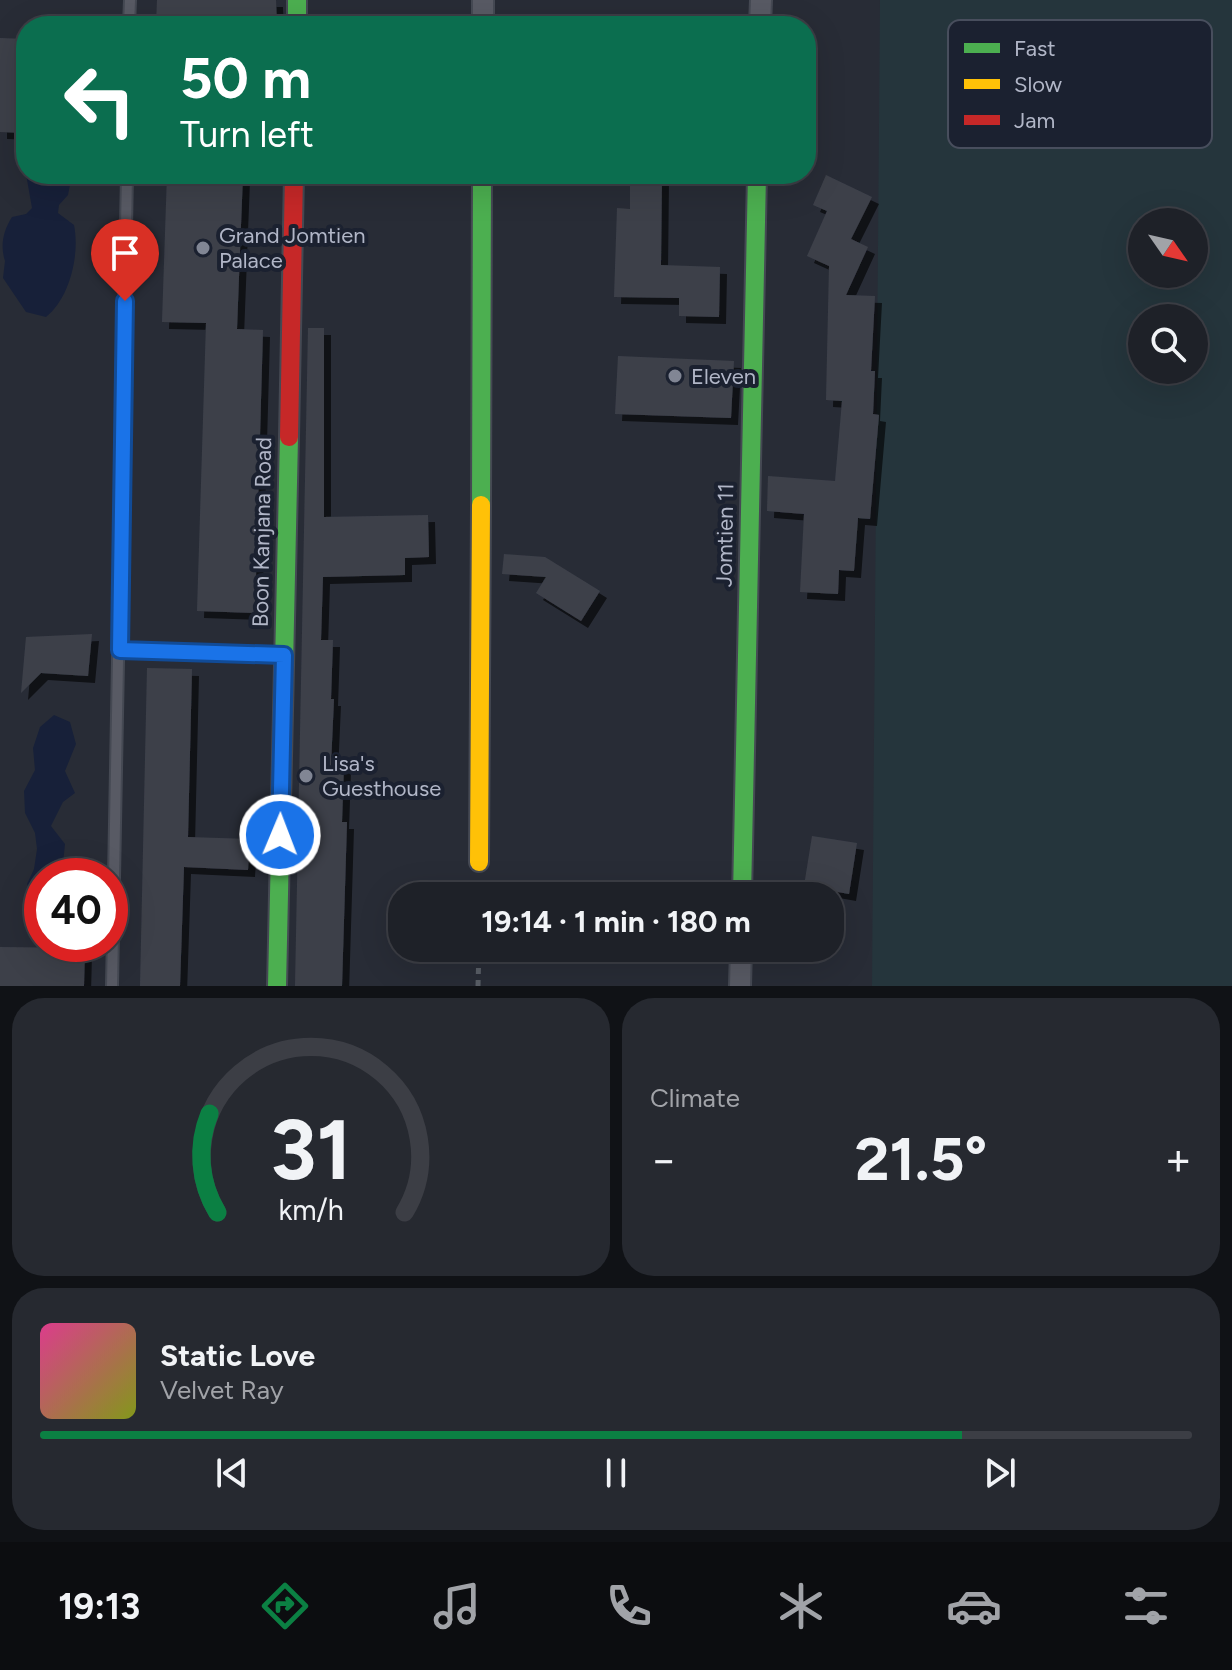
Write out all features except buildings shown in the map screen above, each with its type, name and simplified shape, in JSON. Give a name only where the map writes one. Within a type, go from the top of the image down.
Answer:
[{"type":"street","name":"Boon Kanjana Road","points":[[277,986],[294,184]]},
{"type":"street","points":[[479,862],[482,184]]},
{"type":"street","name":"Jomtien 11","points":[[742,882],[757,184]]},
{"type":"street","points":[[740,986],[741,962]]},
{"type":"lane","points":[[112,986],[127,184]]},
{"type":"lane","points":[[120,650],[284,655]]},
{"type":"path","points":[[478,986],[479,962]]},
{"type":"shaded area","points":[[880,0],[1232,0],[1232,986],[872,986]]},
{"type":"water","points":[[28,184],[70,184],[58,213],[74,225],[74,262],[61,299],[46,317],[26,312],[3,278],[6,228],[12,217],[26,214],[32,208]]},
{"type":"water","points":[[54,715],[70,722],[76,744],[65,771],[75,793],[63,802],[51,826],[65,844],[64,858],[36,858],[35,833],[25,813],[24,791],[35,770],[33,748],[40,727]]},
{"type":"traffic: fast","points":[[297,0],[297,16]]},
{"type":"traffic: fast","points":[[481,505],[482,184]]},
{"type":"traffic: fast","points":[[742,882],[757,184]]},
{"type":"traffic: fast","points":[[277,986],[289,437]]},
{"type":"traffic: slow","points":[[479,862],[481,505]]},
{"type":"traffic: jam","points":[[289,437],[294,184]]},
{"type":"place","name":"Grand Jomtien Palace","points":[[203,248]]},
{"type":"place","name":"Eleven","points":[[675,376]]},
{"type":"place","name":"Lisa's Guesthouse","points":[[306,776]]},
{"type":"route","points":[[125,301],[120,650],[284,655],[280,835]]}]
